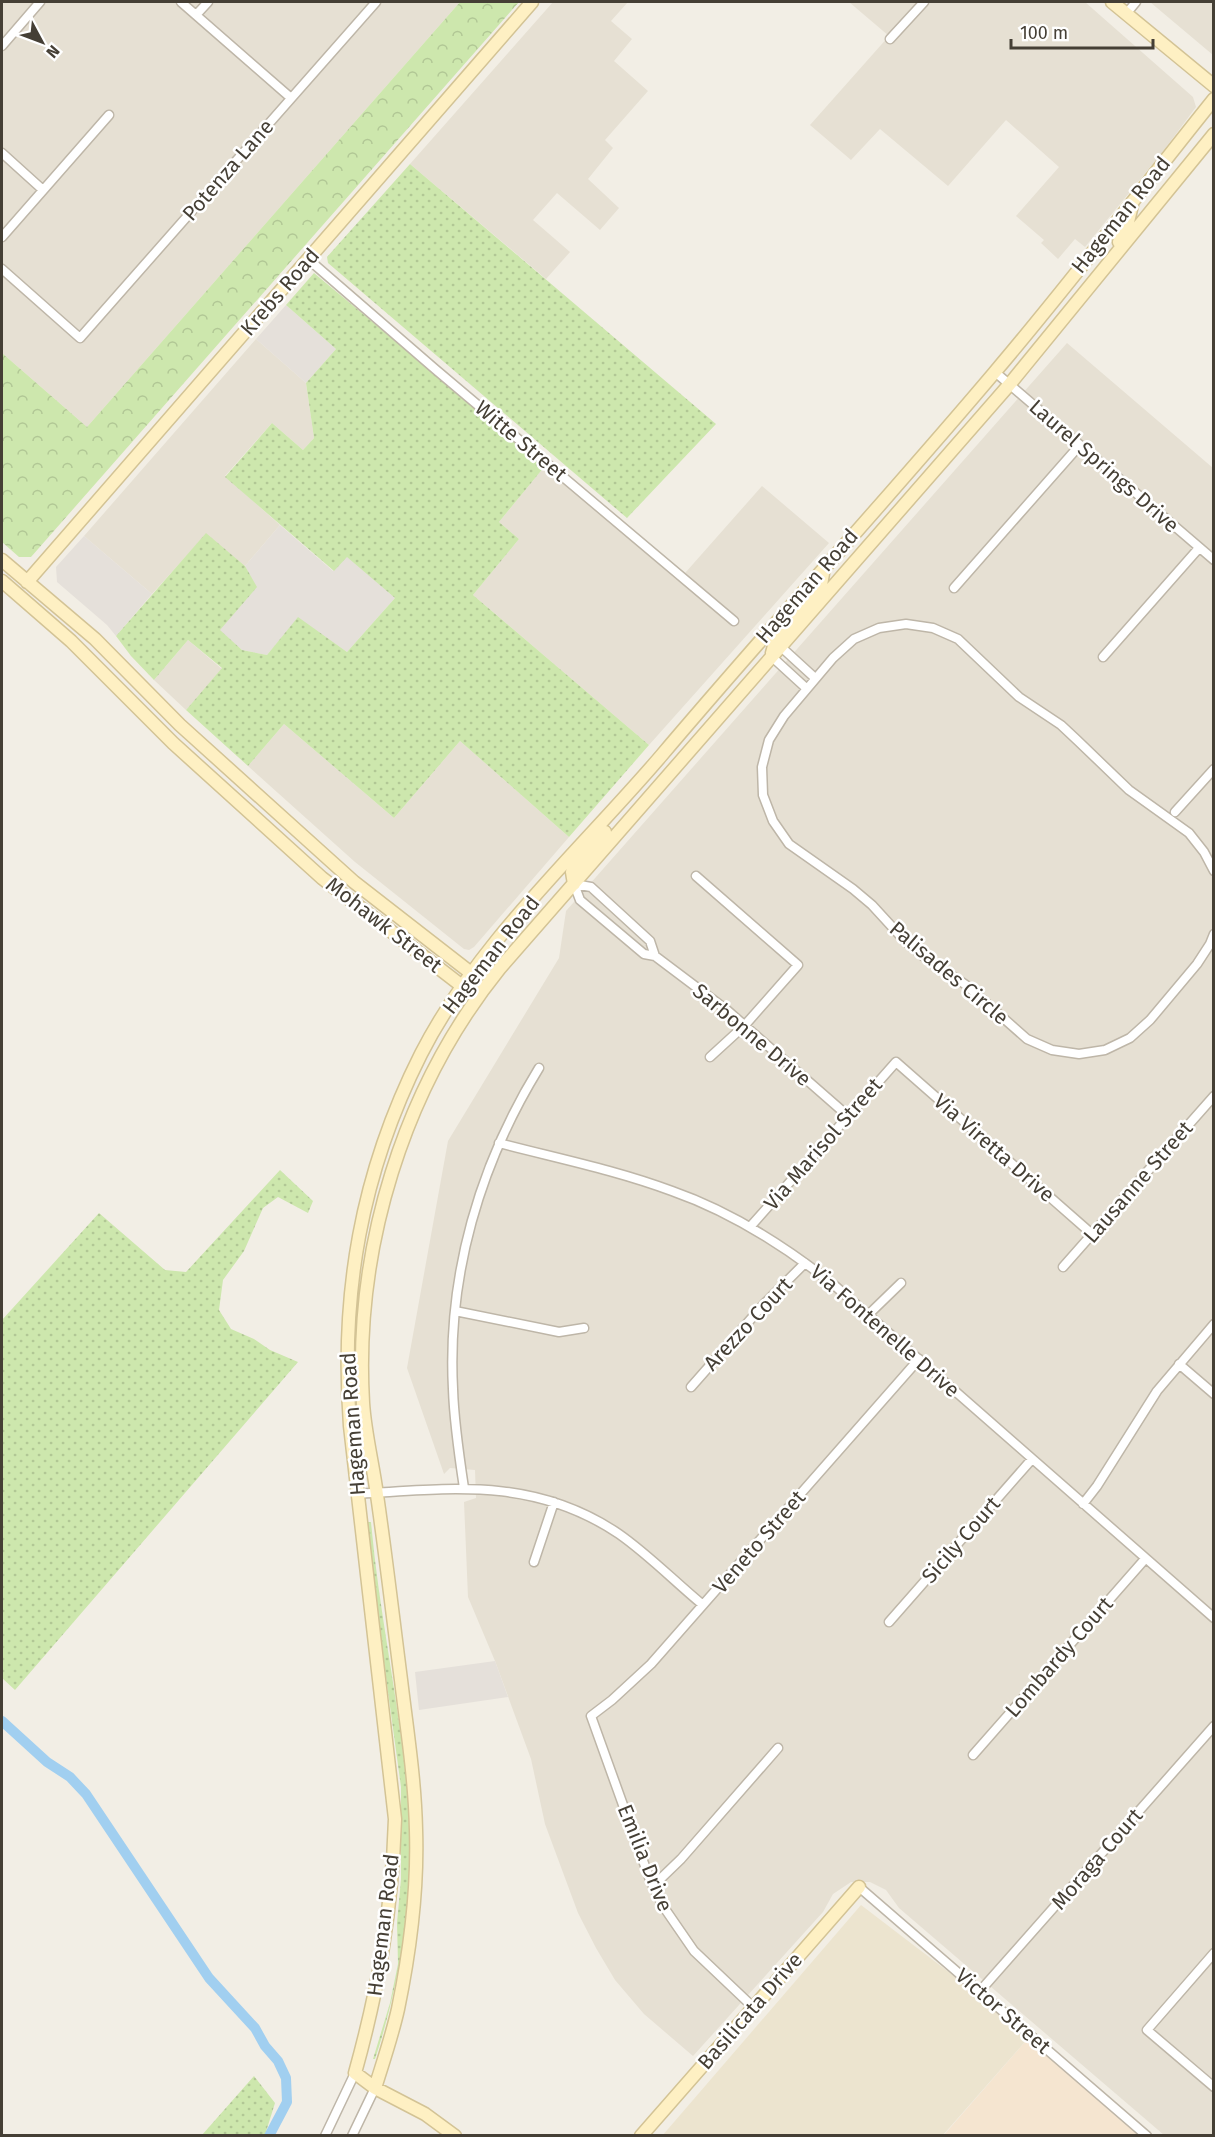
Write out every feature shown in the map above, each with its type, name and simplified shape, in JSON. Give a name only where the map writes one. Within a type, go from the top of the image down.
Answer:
[{"type":"main road","name":"Krebs Road","points":[[27,582],[532,2]]},
{"type":"main road","points":[[1112,2],[1214,86]]},
{"type":"main road","name":"Hageman Road","points":[[355,2073],[372,2012],[389,1917],[394,1820],[357,1494],[346,1358],[350,1289],[363,1210],[379,1155],[403,1092],[423,1050],[471,973],[995,372],[1214,99]]},
{"type":"main road","name":"Hageman Road","points":[[375,2088],[398,2011],[417,1878],[416,1828],[406,1725],[377,1492],[366,1435],[362,1370],[363,1334],[372,1258],[391,1176],[417,1105],[443,1054],[481,992],[523,940],[1009,385],[1214,134]]},
{"type":"main road","points":[[1084,292],[1087,280],[1121,239],[1133,201]]},
{"type":"main road","points":[[2,560],[27,582]]},
{"type":"main road","points":[[771,656],[777,635],[821,585],[824,567]]},
{"type":"main road","points":[[2,571],[15,580],[27,582]]},
{"type":"main road","name":"Mohawk Street","points":[[2,581],[71,641],[173,743],[322,878],[462,986],[481,992]]},
{"type":"main road","name":"Mohawk Street","points":[[27,582],[95,639],[180,724],[354,882],[471,973],[481,992]]},
{"type":"main road","points":[[574,884],[572,872],[614,822],[629,794]]},
{"type":"main road","name":"Basilicata Drive","points":[[641,2136],[859,1887]]},
{"type":"main road","points":[[355,2073],[375,2088],[425,2114],[455,2136]]},
{"type":"street","points":[[2,46],[40,2]]},
{"type":"street","points":[[181,2],[291,98]]},
{"type":"street","points":[[196,15],[208,2]]},
{"type":"street","name":"Potenza Lane","points":[[2,269],[80,338],[376,2]]},
{"type":"street","points":[[890,39],[924,2]]},
{"type":"street","points":[[1126,14],[1136,2]]},
{"type":"street","points":[[2,237],[109,115]]},
{"type":"street","points":[[2,153],[43,190]]},
{"type":"street","name":"Witte Street","points":[[308,259],[734,621]]},
{"type":"street","name":"Laurel Springs Drive","points":[[995,372],[1214,560]]},
{"type":"street","points":[[954,588],[1079,446]]},
{"type":"street","points":[[1103,657],[1199,548]]},
{"type":"street","name":"Palisades Circle","points":[[1214,871],[1204,852],[1189,833],[1129,790],[1061,725],[1019,697],[958,639],[933,628],[906,624],[879,628],[854,639],[833,658],[784,716],[770,740],[762,767],[763,795],[772,821],[789,844],[853,889],[872,905],[905,941],[966,985],[1027,1040],[1052,1050],[1079,1054],[1105,1050],[1130,1038],[1150,1020],[1197,964],[1214,934]]},
{"type":"street","points":[[780,646],[815,678]]},
{"type":"street","points":[[771,656],[806,688]]},
{"type":"street","points":[[793,676],[802,666]]},
{"type":"street","points":[[1175,812],[1214,769]]},
{"type":"street","points":[[696,876],[798,965],[745,1025],[710,1057]]},
{"type":"street","name":"Sarbonne Drive","points":[[574,884],[591,887],[650,941],[655,956]]},
{"type":"street","name":"Sarbonne Drive","points":[[574,884],[580,900],[644,954],[655,956],[745,1025],[848,1116]]},
{"type":"street","name":"Via Marisol Street","points":[[750,1227],[896,1062]]},
{"type":"street","name":"Via Viretta Drive","points":[[896,1062],[1092,1234]]},
{"type":"street","points":[[464,1488],[453,1388],[455,1311],[460,1273],[473,1216],[499,1143],[539,1068]]},
{"type":"street","name":"Lausanne Street","points":[[1063,1267],[1214,1096]]},
{"type":"street","name":"Via Fontenelle Drive","points":[[499,1143],[636,1179],[672,1191],[750,1227],[805,1263],[919,1359],[1214,1618]]},
{"type":"street","name":"Arezzo Court","points":[[691,1387],[765,1303],[805,1263]]},
{"type":"street","points":[[868,1315],[901,1283]]},
{"type":"street","points":[[455,1311],[559,1332],[584,1328]]},
{"type":"street","points":[[1083,1504],[1097,1486],[1157,1391],[1214,1324]]},
{"type":"street","name":"Veneto Street","points":[[591,1716],[632,1683],[919,1359]]},
{"type":"street","points":[[1179,1364],[1214,1394]]},
{"type":"street","name":"Sicily Court","points":[[889,1622],[1032,1459]]},
{"type":"street","points":[[357,1494],[464,1488],[510,1491],[554,1502],[576,1510],[619,1534],[703,1605]]},
{"type":"street","points":[[534,1562],[554,1502]]},
{"type":"street","name":"Lombardy Court","points":[[973,1755],[1145,1559]]},
{"type":"street","name":"Emilia Drive","points":[[591,1716],[652,1886],[677,1929],[694,1951],[753,2007]]},
{"type":"street","name":"Moraga Court","points":[[980,1991],[1214,1726]]},
{"type":"street","points":[[652,1886],[681,1858],[778,1748]]},
{"type":"street","name":"Victor Street","points":[[859,1887],[1147,2136]]},
{"type":"street","points":[[1214,1953],[1147,2030],[1214,2087]]},
{"type":"street","name":"Hageman Road","points":[[325,2136],[355,2073]]},
{"type":"street","name":"Hageman Road","points":[[352,2136],[375,2088]]},
{"type":"shaded area","points":[[2,2],[460,2],[87,427],[2,353]]},
{"type":"shaded area","points":[[553,2],[628,2],[611,21],[632,39],[614,61],[648,91],[605,140],[613,148],[588,179],[619,208],[600,230],[557,193],[533,220],[570,252],[546,279],[410,164]]},
{"type":"shaded area","points":[[849,2],[1085,2],[1193,97],[1196,107],[1085,247],[1075,239],[1058,259],[1041,243],[1044,240],[1016,216],[1059,167],[1006,120],[948,186],[880,129],[851,160],[810,125],[889,36]]},
{"type":"shaded area","points":[[1150,2],[1213,2],[1213,55]]},
{"type":"shaded area","points":[[286,305],[336,349],[306,383],[256,339]]},
{"type":"shaded area","points":[[256,339],[306,383],[314,438],[303,450],[272,423],[225,476],[280,525],[245,566],[206,534],[152,594],[84,536]]},
{"type":"shaded area","points":[[1067,343],[1213,468],[1213,2135],[1164,2135],[899,1908],[886,1890],[870,1882],[851,1882],[833,1894],[823,1912],[693,2056],[644,2014],[615,1980],[578,1913],[545,1824],[531,1759],[495,1661],[468,1597],[464,1502],[476,1498],[475,1470],[450,1468],[444,1474],[407,1368],[448,1141],[559,958],[566,911]]},
{"type":"shaded area","points":[[545,466],[678,581],[762,486],[829,543],[649,745],[473,595],[519,539],[499,522]]},
{"type":"shaded area","points":[[280,525],[333,571],[347,556],[395,598],[347,652],[298,618],[267,655],[242,650],[219,630],[256,587],[245,566]]},
{"type":"shaded area","points":[[84,536],[152,594],[116,636],[107,625],[57,582],[56,567]]},
{"type":"shaded area","points":[[188,640],[222,669],[186,710],[154,680]]},
{"type":"shaded area","points":[[284,724],[394,818],[460,741],[569,837],[474,947],[469,950],[464,949],[355,862],[248,766]]},
{"type":"shaded area","points":[[495,1661],[508,1697],[419,1710],[415,1672]]},
{"type":"shaded area","points":[[861,1905],[1031,2035],[943,2135],[662,2136]]},
{"type":"shaded area","points":[[1031,2035],[1143,2136],[943,2136]]},
{"type":"green space","points":[[460,2],[519,2],[31,557],[19,557],[2,542],[2,353],[87,427]]},
{"type":"green space","points":[[410,164],[716,424],[627,518],[328,263],[327,257]]},
{"type":"green space","points":[[314,273],[545,466],[499,522],[519,539],[473,595],[649,745],[569,837],[460,741],[394,818],[284,724],[248,766],[186,710],[222,668],[188,640],[154,680],[116,636],[206,533],[245,566],[257,587],[220,630],[242,650],[267,655],[298,617],[347,652],[395,598],[347,557],[334,571],[225,477],[272,423],[303,450],[314,438],[306,383],[336,349],[286,305]]},
{"type":"green space","points":[[280,1170],[313,1201],[308,1213],[278,1197],[263,1208],[244,1251],[223,1280],[219,1310],[231,1329],[298,1362],[15,1690],[2,1678],[2,1320],[99,1213],[165,1270],[186,1272]]},
{"type":"green space","points":[[368,1522],[371,1522],[400,1729],[410,1831],[408,1897],[400,1963],[385,2027],[375,2059],[373,2059],[390,2003],[398,1964],[401,1787],[367,1538]]},
{"type":"green space","points":[[254,2076],[275,2103],[265,2135],[202,2135]]},
{"type":"waterway","points":[[2,1721],[47,1762],[70,1777],[86,1794],[209,1978],[255,2028],[265,2046],[278,2061],[286,2078],[287,2102],[269,2136]]}]
